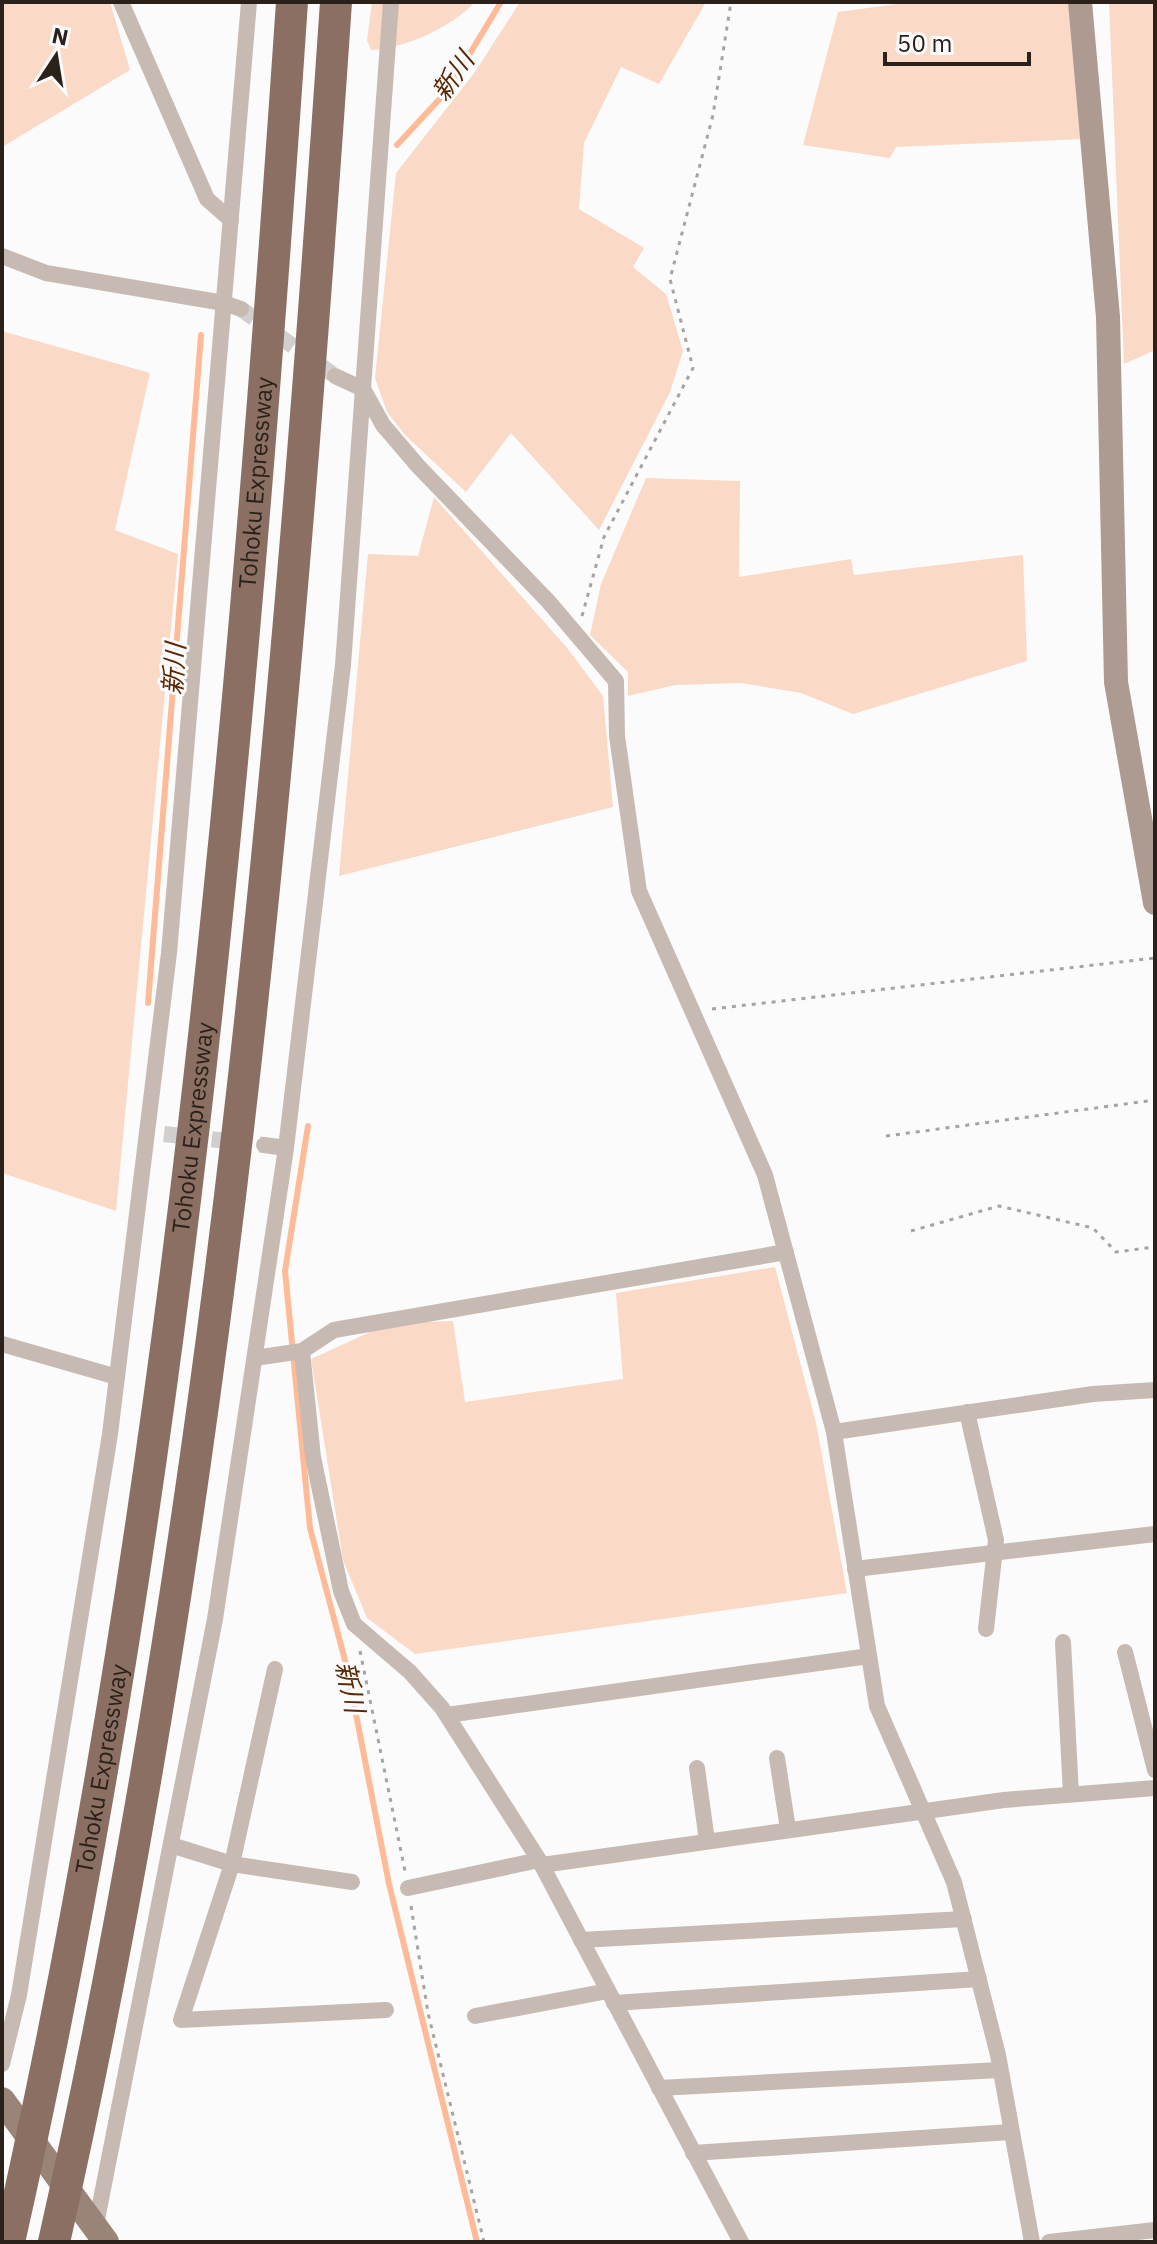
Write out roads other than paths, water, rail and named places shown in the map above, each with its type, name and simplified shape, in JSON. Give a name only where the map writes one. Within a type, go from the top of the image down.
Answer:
[{"type":"highway","name":"Tohoku Expressway","points":[[9,2242],[74,1924],[110,1724],[178,1270],[239,699],[292,2]]},
{"type":"highway","name":"Tohoku Expressway","points":[[54,2242],[118,1930],[150,1746],[221,1275],[277,764],[336,2]]},
{"type":"main road","points":[[2,2100],[106,2242]]},
{"type":"street","points":[[121,2],[207,199],[231,220]]},
{"type":"street","points":[[2,2064],[19,1995],[57,1772],[155,1133],[249,2]]},
{"type":"street","points":[[93,2242],[215,1619],[286,1148],[343,665],[391,2]]},
{"type":"street","points":[[1080,2],[1108,317],[1116,682],[1155,903]]},
{"type":"street","points":[[2,256],[46,273],[224,303],[241,309]]},
{"type":"street","points":[[335,376],[363,389],[383,425],[418,466],[577,635],[616,681],[617,736],[639,891],[765,1175],[834,1432],[877,1706],[954,1882],[1000,2070],[1032,2242]]},
{"type":"street","points":[[264,1145],[286,1148]]},
{"type":"street","points":[[255,1358],[302,1351],[334,1330],[786,1252]]},
{"type":"street","points":[[2,1344],[117,1377]]},
{"type":"street","points":[[302,1351],[313,1457],[341,1591],[354,1624],[410,1672],[447,1715],[540,1862],[741,2242]]},
{"type":"street","points":[[834,1432],[1093,1394],[1155,1390]]},
{"type":"street","points":[[967,1412],[996,1540],[986,1629]]},
{"type":"street","points":[[855,1569],[1155,1534]]},
{"type":"street","points":[[1063,1642],[1071,1794]]},
{"type":"street","points":[[1125,1652],[1155,1770]]},
{"type":"street","points":[[447,1715],[869,1656]]},
{"type":"street","points":[[275,1669],[232,1864],[181,2020],[386,2010]]},
{"type":"street","points":[[777,1758],[788,1829]]},
{"type":"street","points":[[697,1768],[707,1841]]},
{"type":"street","points":[[408,1888],[540,1862],[923,1811],[1155,1788]]},
{"type":"street","points":[[171,1845],[232,1864],[352,1882]]},
{"type":"street","points":[[581,1940],[964,1919]]},
{"type":"street","points":[[475,2016],[611,1997],[979,1979]]},
{"type":"street","points":[[659,2088],[1000,2070]]},
{"type":"street","points":[[693,2153],[1011,2132]]},
{"type":"street","points":[[1049,2242],[1155,2230]]},
{"type":"waterway","name":"新川","points":[[397,145],[448,90],[501,2]]},
{"type":"waterway","name":"新川","points":[[148,1003],[201,335]]},
{"type":"waterway","name":"新川","points":[[308,1126],[285,1271],[310,1528],[347,1668],[389,1884],[477,2242]]},
{"type":"tunnel","points":[[241,309],[335,376]]},
{"type":"tunnel","points":[[164,1134],[264,1145]]}]
